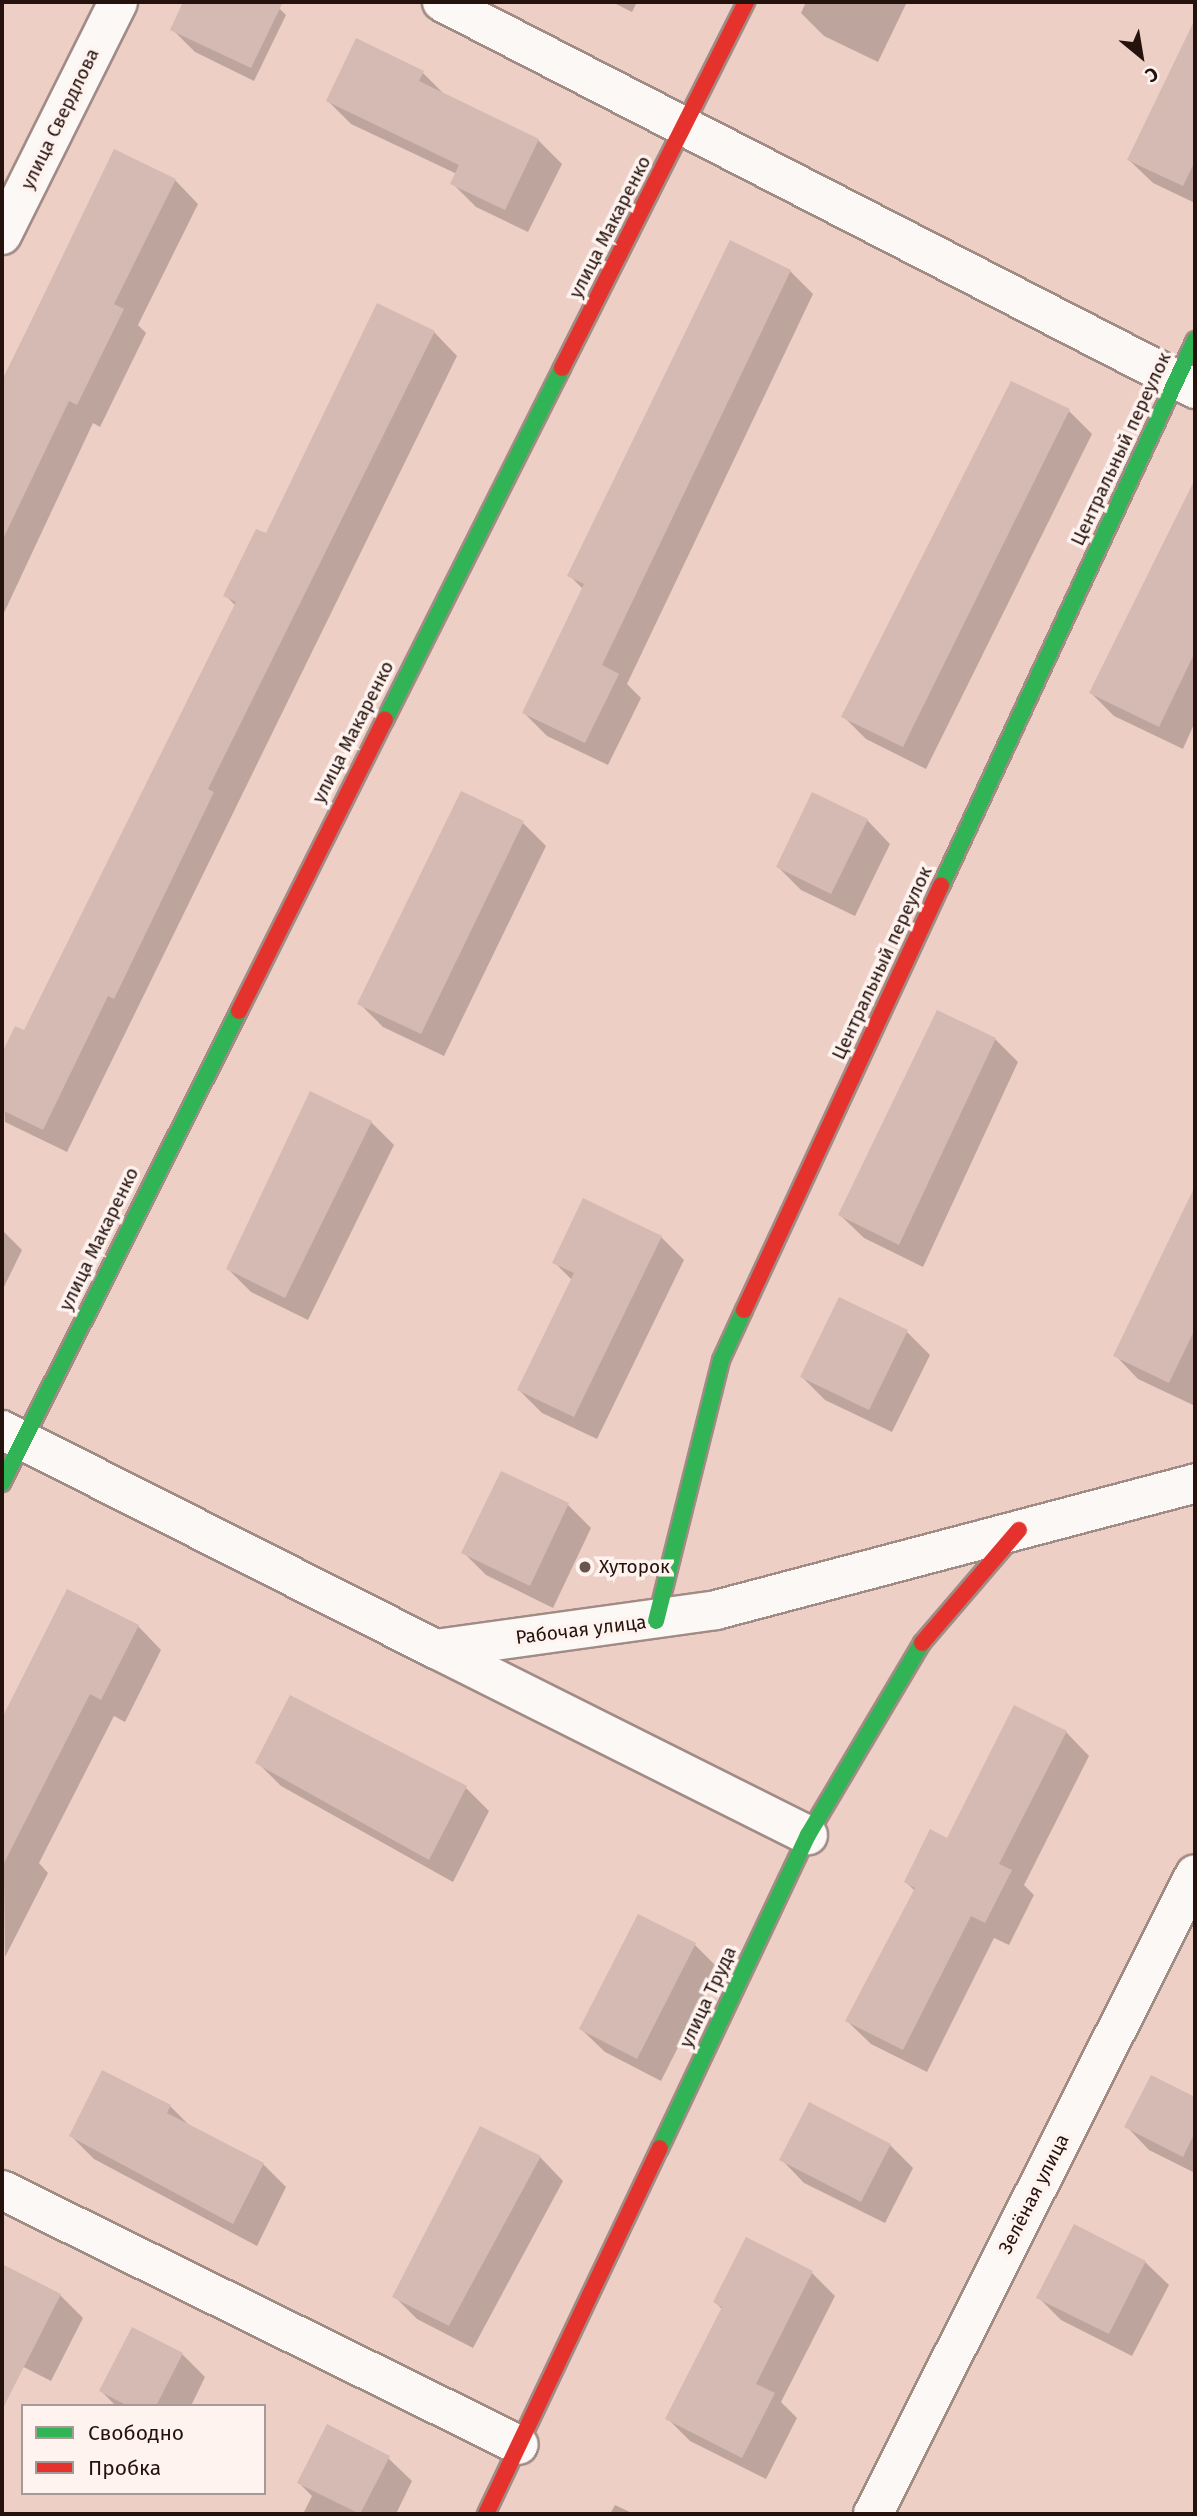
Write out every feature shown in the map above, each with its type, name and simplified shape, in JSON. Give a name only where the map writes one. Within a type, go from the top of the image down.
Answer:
[{"type":"street","name":"улица Свердлова","points":[[2,236],[118,2]]},
{"type":"street","points":[[442,2],[1186,384]]},
{"type":"street","name":"улица Макаренко","points":[[2,1483],[12,1435],[685,127],[746,2]]},
{"type":"street","name":"Центральный переулок","points":[[656,1621],[721,1360],[1186,384],[1195,340]]},
{"type":"street","points":[[12,1435],[808,1835]]},
{"type":"street","name":"Рабочая улица","points":[[436,1649],[656,1621],[1195,1483]]},
{"type":"street","name":"улица Труда","points":[[486,2514],[808,1835],[907,1660],[1019,1530]]},
{"type":"street","name":"Зелёная улица","points":[[873,2514],[1195,1874]]},
{"type":"street","points":[[2,2190],[519,2445]]},
{"type":"building","points":[[183,2],[283,2],[251,68],[170,30]]},
{"type":"building","points":[[1195,19],[1195,161],[1183,186],[1127,160]]},
{"type":"building","points":[[356,38],[424,71],[419,81],[539,139],[505,210],[450,184],[459,165],[326,101]]},
{"type":"building","points":[[114,149],[176,179],[114,304],[124,309],[77,405],[69,401],[2,541],[2,382]]},
{"type":"building","points":[[730,240],[791,270],[602,665],[619,674],[585,743],[522,713],[584,584],[567,576]]},
{"type":"building","points":[[377,303],[435,331],[208,789],[214,792],[114,999],[108,996],[43,1130],[2,1110],[2,1053],[15,1026],[24,1030],[236,602],[223,596],[256,529],[266,533]]},
{"type":"building","points":[[1011,381],[1070,409],[903,747],[841,717]]},
{"type":"building","points":[[1195,479],[1195,652],[1159,727],[1089,693]]},
{"type":"building","points":[[461,791],[524,821],[421,1034],[357,1004]]},
{"type":"building","points":[[812,792],[868,819],[831,894],[776,867]]},
{"type":"building","points":[[937,1010],[996,1038],[899,1245],[838,1215]]},
{"type":"building","points":[[310,1091],[372,1121],[285,1298],[226,1269]]},
{"type":"building","points":[[1195,1186],[1195,1329],[1169,1383],[1113,1356]]},
{"type":"building","points":[[583,1198],[662,1236],[574,1417],[517,1390],[574,1273],[552,1263]]},
{"type":"building","points":[[839,1297],[908,1330],[869,1410],[800,1377]]},
{"type":"building","points":[[501,1471],[569,1503],[530,1586],[461,1553]]},
{"type":"building","points":[[67,1589],[139,1625],[101,1700],[90,1694],[2,1867],[2,1718]]},
{"type":"building","points":[[290,1695],[467,1786],[429,1860],[255,1763]]},
{"type":"building","points":[[1014,1705],[1067,1731],[999,1864],[1012,1870],[985,1923],[971,1916],[903,2050],[845,2021],[915,1888],[904,1882],[930,1829],[947,1838]]},
{"type":"building","points":[[638,1914],[696,1943],[637,2059],[579,2029]]},
{"type":"building","points":[[102,2070],[171,2105],[167,2113],[264,2163],[233,2224],[69,2136]]},
{"type":"building","points":[[1151,2075],[1195,2097],[1195,2132],[1183,2157],[1124,2127]]},
{"type":"building","points":[[809,2102],[891,2144],[861,2202],[779,2160]]},
{"type":"building","points":[[480,2126],[541,2156],[449,2326],[392,2297]]},
{"type":"building","points":[[1074,2224],[1146,2261],[1109,2334],[1036,2298]]},
{"type":"building","points":[[746,2237],[813,2271],[756,2384],[775,2393],[742,2458],[665,2419],[722,2307],[713,2302]]},
{"type":"building","points":[[2,2264],[61,2294],[2,2410]]},
{"type":"building","points":[[132,2327],[183,2353],[157,2404],[124,2404],[99,2391]]},
{"type":"building","points":[[327,2424],[390,2456],[360,2514],[297,2483]]},
{"type":"traffic: fast","points":[[941,886],[1195,340]]},
{"type":"traffic: fast","points":[[385,720],[562,368]]},
{"type":"traffic: fast","points":[[2,1483],[239,1011]]},
{"type":"traffic: fast","points":[[656,1621],[721,1360],[744,1310]]},
{"type":"traffic: fast","points":[[660,2148],[808,1835],[922,1643]]},
{"type":"traffic: jam","points":[[562,368],[746,2]]},
{"type":"traffic: jam","points":[[239,1011],[385,720]]},
{"type":"traffic: jam","points":[[744,1310],[941,886]]},
{"type":"traffic: jam","points":[[922,1643],[1019,1530]]},
{"type":"traffic: jam","points":[[486,2514],[660,2148]]},
{"type":"place","name":"Хуторок","points":[[585,1567]]}]
